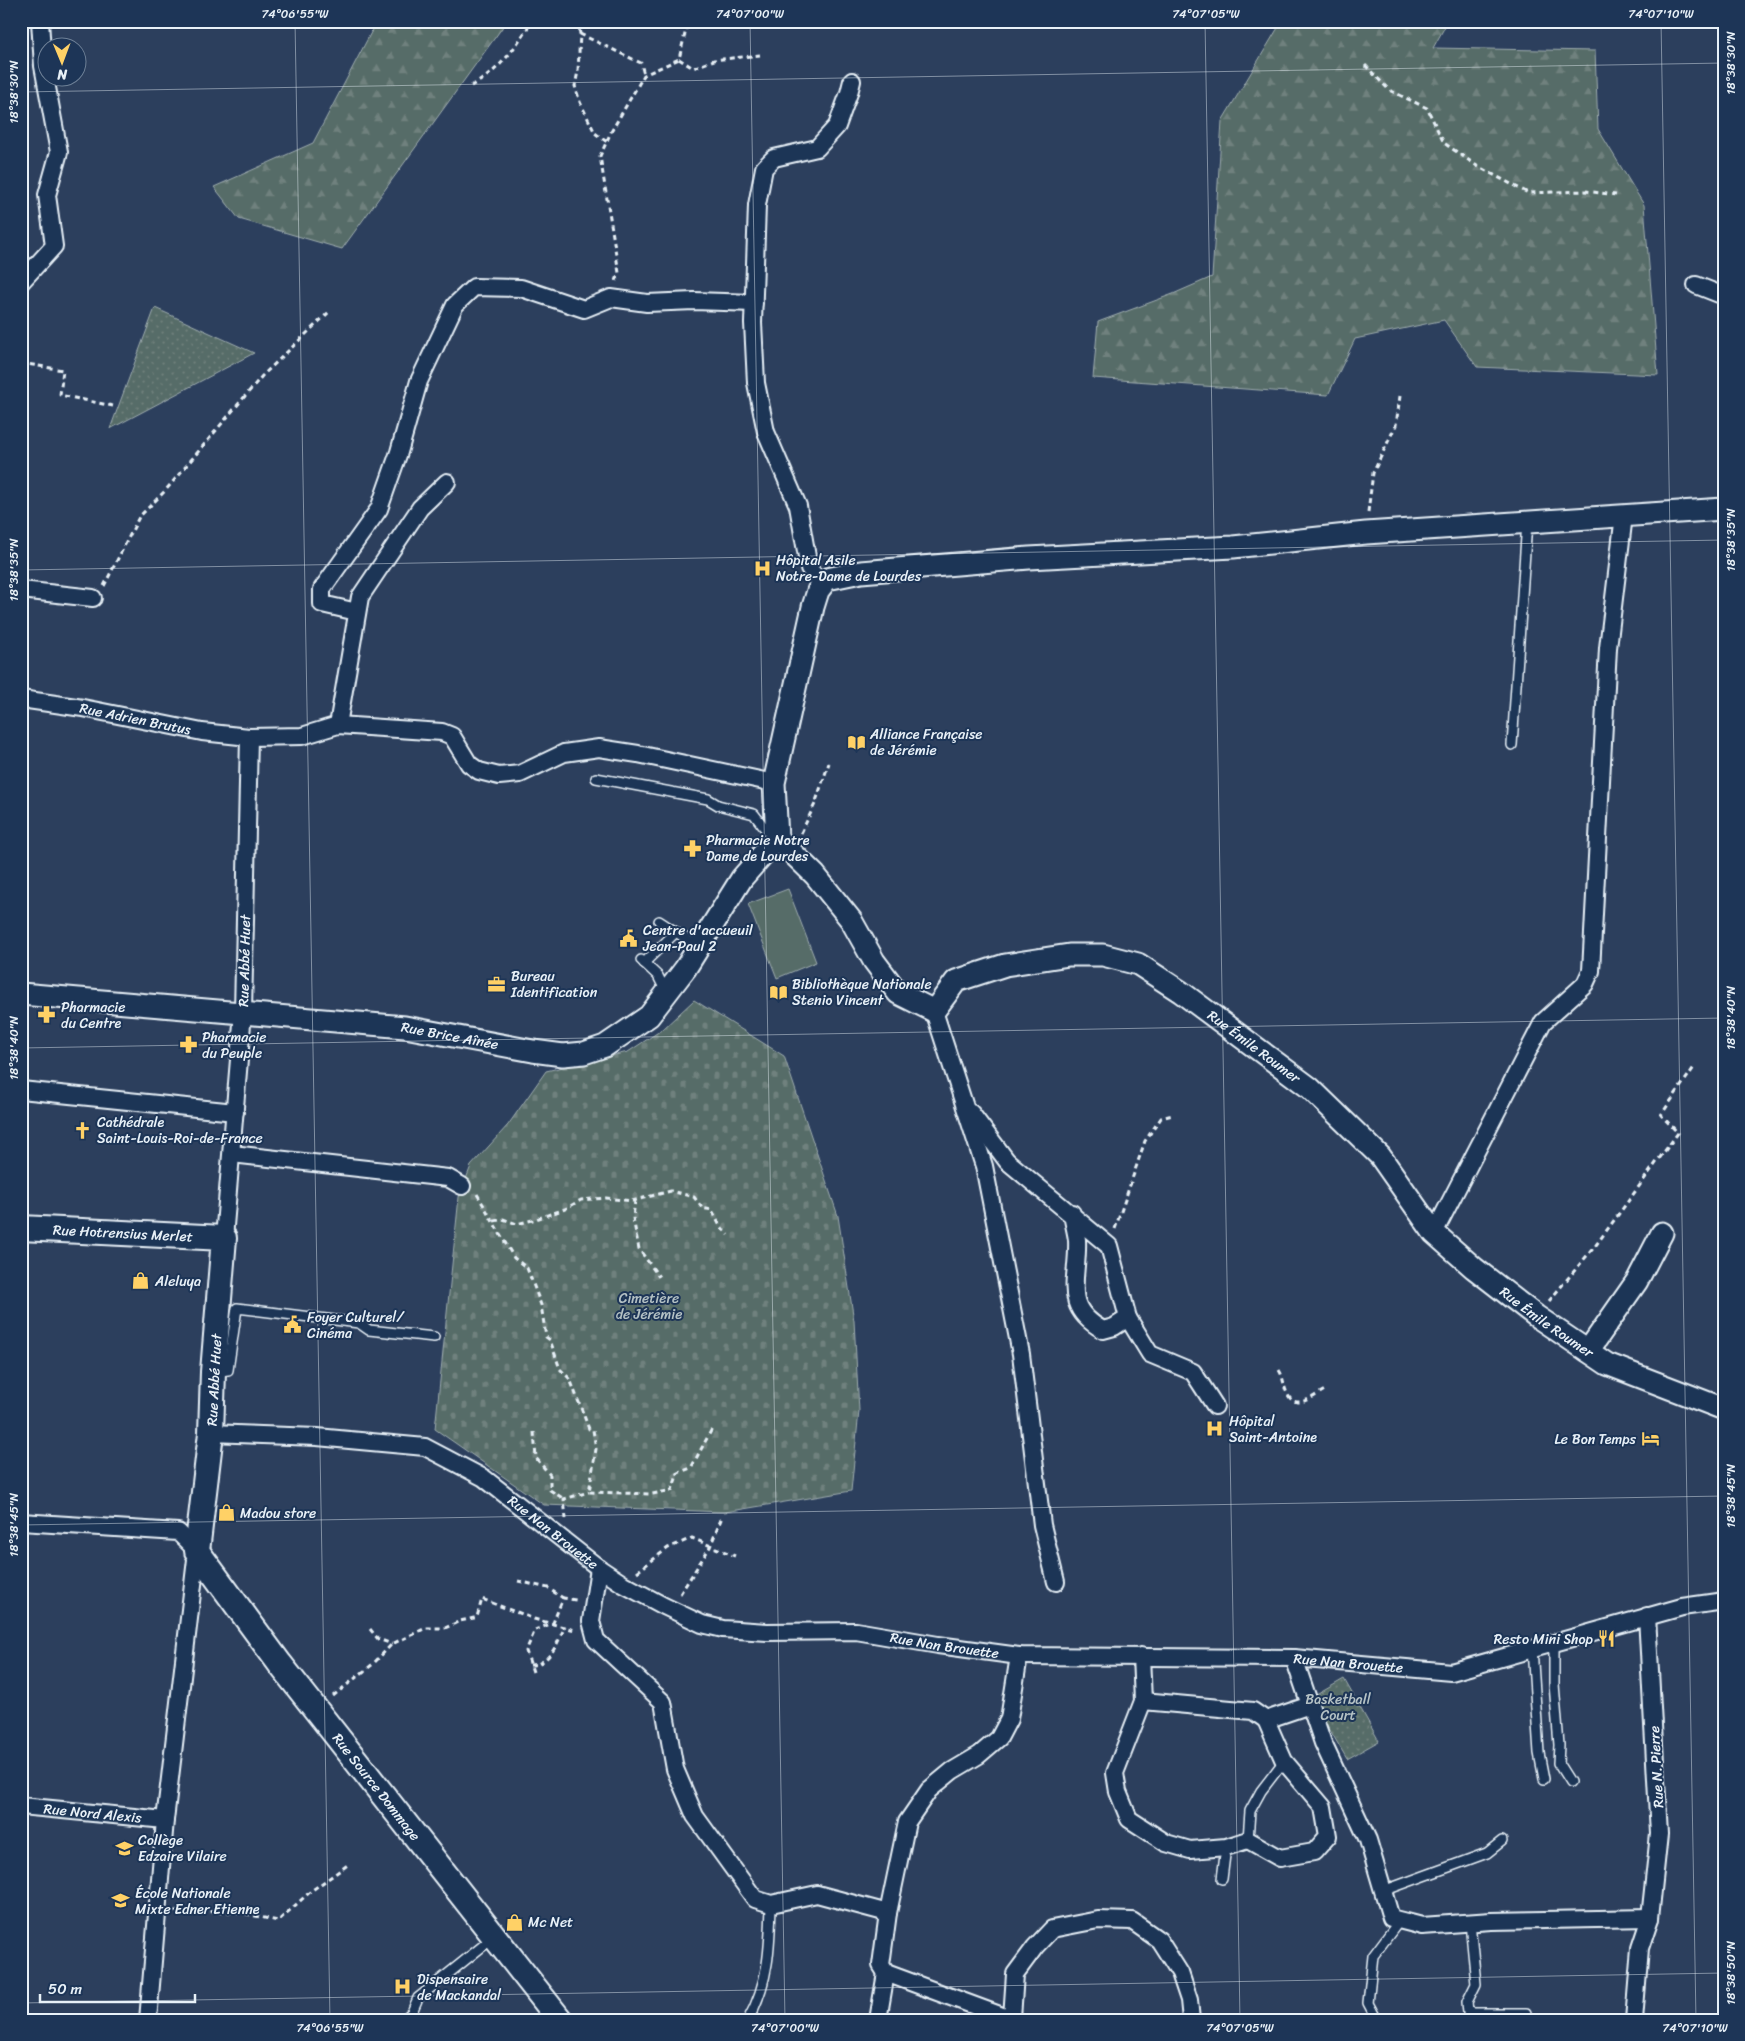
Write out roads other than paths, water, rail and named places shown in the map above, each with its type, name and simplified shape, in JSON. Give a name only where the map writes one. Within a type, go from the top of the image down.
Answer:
[{"type":"main road","name":"Rue Hotrensius Merlet","points":[[21,1228],[224,1238]]},
{"type":"main road","name":"Rue Abbé Huet","points":[[197,1551],[211,1434],[213,1372],[224,1238]]},
{"type":"main road","name":"Rue Source Dommage","points":[[197,1551],[280,1664],[560,2020]]},
{"type":"street","points":[[21,282],[54,246],[47,195],[59,152],[43,66],[40,21]]},
{"type":"street","points":[[822,586],[809,568],[798,506],[766,432],[756,383],[754,303],[757,205],[764,168],[774,158],[817,148],[837,126],[852,80]]},
{"type":"street","points":[[1696,285],[1724,296]]},
{"type":"street","points":[[357,612],[322,604],[322,589],[379,509],[399,452],[419,381],[455,305],[474,287],[520,288],[584,309],[611,298],[647,303],[694,301],[754,303]]},
{"type":"street","points":[[446,482],[415,516],[360,597],[338,725],[442,732],[452,736],[468,764],[480,771],[499,776],[520,774],[564,753],[599,748],[638,754],[774,783]]},
{"type":"street","points":[[1056,1582],[1042,1524],[1021,1354],[984,1166],[934,1011],[898,993],[874,962],[851,920],[815,875],[781,843],[774,783],[818,591],[827,579],[862,572],[1029,558],[1233,547],[1366,533],[1724,509]]},
{"type":"street","points":[[1434,1233],[1543,1022],[1585,984],[1591,971],[1608,648],[1624,515]]},
{"type":"street","points":[[21,590],[93,598]]},
{"type":"street","name":"Rue Adrien Brutus","points":[[21,700],[83,708],[202,732],[249,737],[302,736],[338,725]]},
{"type":"street","name":"Rue Abbé Huet","points":[[224,1238],[243,1012],[249,737]]},
{"type":"street","name":"Rue Brice Aînée","points":[[21,994],[405,1027],[563,1055],[584,1053],[605,1046],[649,1016],[699,947],[742,878],[781,843]]},
{"type":"street","name":"Rue Émile Roumer","points":[[934,1011],[956,981],[1005,965],[1069,955],[1103,955],[1138,964],[1180,992],[1310,1088],[1380,1156],[1434,1233],[1474,1268],[1536,1316],[1607,1364],[1724,1409]]},
{"type":"street","points":[[21,1090],[235,1112]]},
{"type":"street","points":[[962,1101],[1007,1161],[1072,1213],[1109,1246],[1128,1318],[1150,1354],[1193,1372],[1215,1406]]},
{"type":"street","points":[[232,1154],[448,1178],[462,1186]]},
{"type":"street","points":[[1072,1213],[1077,1240],[1074,1275],[1077,1305],[1088,1322],[1103,1330],[1114,1327],[1128,1318]]},
{"type":"street","points":[[1588,1351],[1637,1281],[1662,1233]]},
{"type":"street","name":"Rue Nan Brouette","points":[[211,1434],[317,1437],[425,1447],[484,1478],[599,1568],[624,1584],[671,1610],[702,1624],[723,1629],[767,1632],[856,1631],[1019,1656],[1294,1658],[1451,1672],[1647,1616],[1682,1607],[1724,1601]]},
{"type":"street","points":[[21,1522],[178,1532],[197,1551]]},
{"type":"street","name":"Rue Abbé Huet","points":[[148,2020],[165,1820],[197,1551]]},
{"type":"street","points":[[599,1568],[591,1622],[596,1640],[663,1702],[675,1769],[695,1816],[756,1898],[771,1904],[817,1894],[888,1913]]},
{"type":"street","name":"Rue N. Pierre","points":[[1634,2020],[1640,1948],[1650,1918],[1659,1834],[1647,1616]]},
{"type":"street","points":[[1019,1656],[1009,1719],[999,1738],[979,1755],[952,1771],[929,1790],[907,1822],[888,1913],[880,1965],[886,1973],[1012,2019],[1015,1974],[1035,1947],[1052,1929],[1106,1920],[1132,1920],[1159,1940],[1180,1973],[1189,2000],[1191,2020]]},
{"type":"street","points":[[1141,1656],[1143,1701],[1115,1773],[1118,1792],[1129,1819],[1166,1843],[1190,1850],[1226,1847],[1248,1840],[1280,1858],[1314,1852],[1328,1836],[1323,1808],[1284,1761],[1266,1720],[1253,1711],[1143,1701]]},
{"type":"street","points":[[1294,1658],[1324,1743],[1368,1840],[1391,1918],[1422,1926],[1470,1922],[1650,1918]]},
{"type":"street","points":[[1266,1720],[1310,1705]]},
{"type":"street","name":"Rue Nord Alexis","points":[[21,1806],[165,1820]]},
{"type":"street","points":[[878,2020],[886,1973]]},
{"type":"lane","points":[[1512,745],[1527,522]]},
{"type":"lane","points":[[596,778],[708,799],[718,805],[754,814],[781,843]]},
{"type":"lane","points":[[659,921],[699,947]]},
{"type":"lane","points":[[667,993],[658,976],[642,961],[676,932]]},
{"type":"lane","points":[[213,1372],[228,1370],[237,1308],[359,1323],[369,1330],[434,1337]]},
{"type":"lane","points":[[1554,1642],[1554,1684],[1559,1745],[1558,1763],[1570,1782]]},
{"type":"lane","points":[[1532,1648],[1539,1754],[1544,1778]]},
{"type":"lane","points":[[1248,1840],[1250,1812],[1261,1791],[1284,1761]]},
{"type":"lane","points":[[1383,1891],[1487,1853],[1502,1841]]},
{"type":"lane","points":[[1222,1879],[1226,1847]]},
{"type":"lane","points":[[748,2020],[759,2000],[769,1957],[771,1904]]},
{"type":"lane","points":[[1377,2020],[1368,2003],[1373,1956],[1400,1920]]},
{"type":"lane","points":[[1470,1922],[1476,1984],[1467,2002],[1468,2013],[1526,2013],[1527,2020]]},
{"type":"lane","points":[[403,2020],[412,2012],[418,1998],[494,1936]]},
{"type":"place","name":"Hôpital Asile Notre-Dame de Lourdes","points":[[762,568]]},
{"type":"place","name":"Alliance Française de Jérémie","points":[[856,742]]},
{"type":"place","name":"Pharmacie Notre Dame de Lourdes","points":[[692,848]]},
{"type":"place","name":"Centre d'accueuil Jean-Paul 2","points":[[629,938]]},
{"type":"place","name":"Bureau Identification","points":[[497,984]]},
{"type":"place","name":"Bibliothèque Nationale Stenio Vincent","points":[[778,992]]},
{"type":"place","name":"Pharmacie du Centre","points":[[47,1015]]},
{"type":"place","name":"Pharmacie du Peuple","points":[[188,1045]]},
{"type":"place","name":"Cathédrale Saint-Louis-Roi-de-France","points":[[83,1130]]},
{"type":"place","name":"Aleluya","points":[[141,1281]]},
{"type":"place","name":"Foyer Culturel/ Cinéma","points":[[293,1325]]},
{"type":"place","name":"Hôpital Saint-Antoine","points":[[1215,1429]]},
{"type":"place","name":"Le Bon Temps","points":[[1650,1439]]},
{"type":"place","name":"Madou store","points":[[226,1513]]},
{"type":"place","name":"Resto Mini Shop","points":[[1607,1639]]},
{"type":"place","name":"Collège Edzaire Vilaire","points":[[124,1848]]},
{"type":"place","name":"École Nationale Mixte Edner Etienne","points":[[121,1901]]},
{"type":"place","name":"Mc Net","points":[[514,1922]]},
{"type":"place","name":"Dispensaire de Mackandal","points":[[403,1987]]},
{"type":"park label","name":"Cimetière de Jérémie","points":[[649,1306]]},
{"type":"park label","name":"Basketball Court","points":[[1338,1708]]}]
